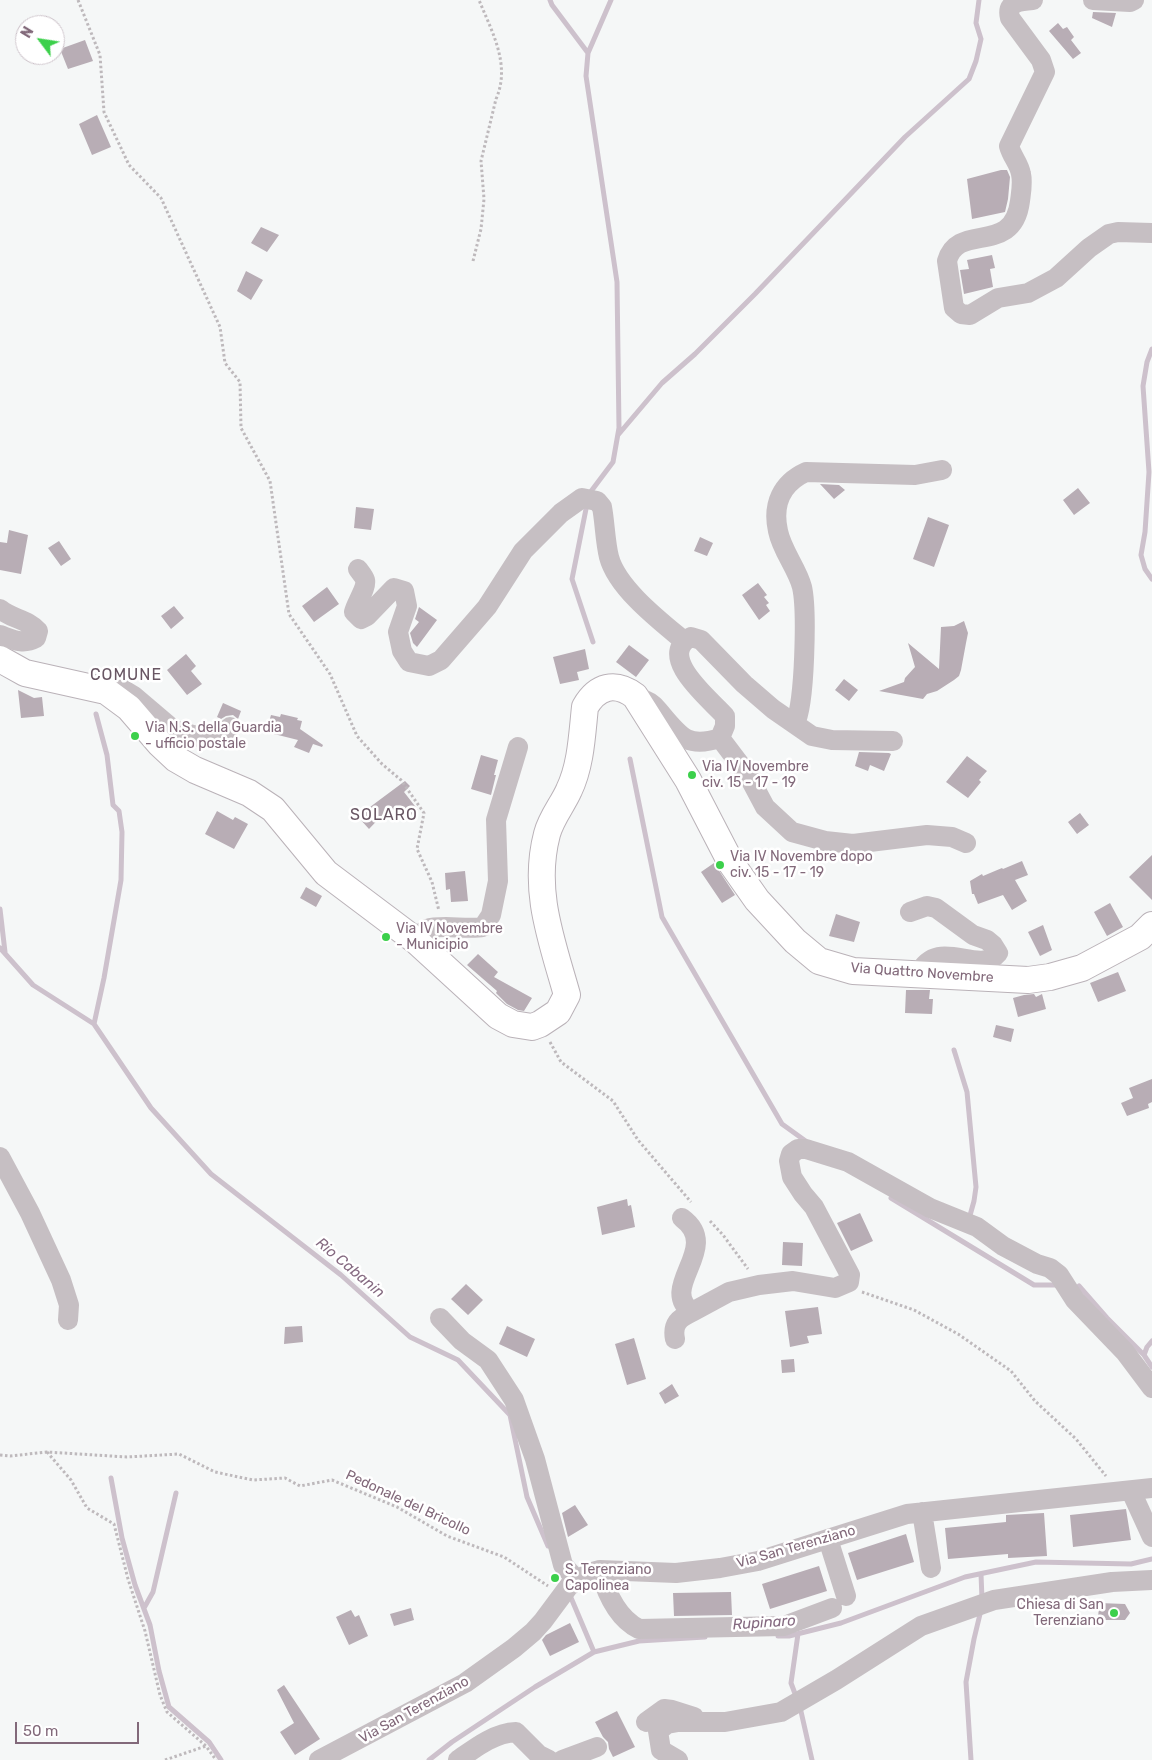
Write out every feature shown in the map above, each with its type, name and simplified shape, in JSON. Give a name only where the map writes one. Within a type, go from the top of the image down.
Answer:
[{"type":"main road","points":[[0,658],[25,673],[106,691],[129,708],[160,744],[176,759],[195,770],[249,792],[273,808],[326,873],[416,940]]},
{"type":"main road","name":"Via Quattro Novembre","points":[[416,940],[498,1016],[513,1024],[532,1026],[540,1024],[558,1012],[567,995],[544,915],[543,859],[548,833],[576,773],[585,708],[590,698],[598,692],[607,688],[617,687],[626,690],[638,700],[688,780],[731,863],[757,900],[795,941],[819,961],[853,971],[1028,980],[1050,977],[1082,968],[1140,937],[1152,925]]},
{"type":"street","points":[[1033,0],[1018,1],[1009,10],[1010,18],[1041,60],[1045,72],[1009,146],[1011,155],[1018,164],[1022,176],[1018,213],[1010,227],[995,235],[960,243],[949,254],[947,261],[954,308],[961,314],[970,315],[998,298],[1028,293],[1056,278],[1089,248],[1109,234],[1118,232],[1152,233]]},
{"type":"street","points":[[1093,0],[1130,2],[1134,0]]},
{"type":"street","points":[[795,723],[800,708],[805,609],[802,587],[778,532],[776,510],[786,485],[794,478],[806,472],[914,475],[942,470]]},
{"type":"street","points":[[358,568],[366,581],[364,590],[356,602],[354,612],[361,619],[367,616],[394,588],[404,591],[407,606],[398,632],[402,651],[409,662],[429,666],[441,660],[458,642],[487,607],[523,551],[561,513],[582,498],[597,501],[602,507],[609,558],[617,573],[646,609],[684,641]]},
{"type":"street","points":[[0,609],[6,614],[34,626],[38,631],[36,638],[27,643],[0,635]]},
{"type":"street","points":[[638,700],[646,700],[654,705],[678,734],[696,743],[709,742],[720,738],[725,726],[725,716],[692,682],[679,660],[680,647],[684,641],[691,637],[701,640],[744,684],[788,720],[812,736],[832,740],[894,741]]},
{"type":"street","points":[[106,691],[117,686],[134,696],[174,730],[200,737],[220,738],[230,726]]},
{"type":"street","points":[[720,738],[748,775],[765,807],[792,832],[825,841],[852,844],[927,835],[952,837],[966,843]]},
{"type":"street","points":[[416,940],[427,929],[459,927],[472,929],[483,927],[491,914],[498,881],[496,820],[518,746]]},
{"type":"street","points":[[910,912],[927,906],[936,908],[973,935],[987,940],[998,953],[994,958],[986,961],[939,956],[928,960],[918,974]]},
{"type":"street","points":[[675,1340],[675,1324],[681,1317],[729,1292],[759,1285],[793,1281],[835,1288],[849,1282],[850,1275],[822,1221],[792,1177],[789,1161],[791,1154],[798,1149],[806,1149],[848,1162],[930,1208],[977,1227],[1003,1246],[1037,1264],[1050,1268],[1059,1275],[1075,1300],[1125,1352],[1152,1388]]},
{"type":"street","points":[[0,1157],[30,1213],[61,1280],[69,1305],[68,1320]]},
{"type":"street","points":[[682,1218],[688,1222],[696,1235],[697,1251],[683,1282],[681,1296],[686,1307],[692,1312]]},
{"type":"street","points":[[440,1318],[462,1341],[488,1360],[514,1400],[535,1459],[563,1565],[577,1580]]},
{"type":"street","name":"Via San Terenziano","points":[[319,1760],[342,1755],[465,1683],[533,1632],[569,1586],[588,1573],[600,1570],[676,1573],[720,1568],[830,1544],[908,1514],[1152,1488]]},
{"type":"street","points":[[1131,1491],[1152,1537]]},
{"type":"street","points":[[922,1512],[931,1568]]},
{"type":"street","points":[[600,1570],[605,1589],[615,1606],[627,1622],[638,1629],[784,1626],[839,1602],[830,1544],[770,1568]]},
{"type":"street","points":[[669,1755],[658,1731],[667,1724],[678,1722],[725,1722],[781,1712],[836,1680],[921,1626],[994,1600],[1112,1582],[1152,1580]]},
{"type":"street","points":[[646,1722],[664,1709],[708,1722]]},
{"type":"street","points":[[458,1760],[479,1745],[505,1733],[516,1732],[539,1755],[549,1760]]},
{"type":"street","points":[[562,1760],[597,1747]]},
{"type":"path","points":[[78,0],[100,55],[104,112],[128,165],[161,198],[220,327],[225,363],[240,382],[241,428],[270,481],[289,614],[330,674],[357,736],[382,764],[401,780],[424,813],[417,849],[432,882],[440,912],[459,927]]},
{"type":"path","points":[[473,261],[481,229],[484,200],[481,161],[503,73],[497,45],[479,0]]},
{"type":"path","points":[[47,1452],[71,1480],[87,1508],[114,1524],[128,1579],[146,1631],[160,1695],[167,1712],[206,1746],[216,1760]]},
{"type":"path","name":"Pedonale del Bricollo","points":[[0,1455],[10,1456],[47,1452],[128,1457],[179,1454],[215,1472],[253,1480],[286,1478],[300,1486],[332,1480],[397,1507],[447,1536],[504,1557],[561,1595]]},
{"type":"path","points":[[165,1760],[206,1746]]},
{"type":"building","points":[[1093,12],[1116,13],[1112,27],[1092,18]]},
{"type":"building","points":[[1058,23],[1063,29],[1067,27],[1074,37],[1071,40],[1081,53],[1073,59],[1049,31]]},
{"type":"building","points":[[85,40],[93,61],[68,69],[65,62],[65,47]]},
{"type":"building","points":[[97,115],[111,147],[92,155],[79,124]]},
{"type":"building","points":[[1007,170],[1010,177],[1005,212],[972,219],[967,179]]},
{"type":"building","points":[[261,227],[279,235],[267,252],[251,243]]},
{"type":"building","points":[[992,255],[995,268],[990,269],[993,287],[964,294],[960,270],[969,269],[967,260]]},
{"type":"building","points":[[246,271],[263,280],[251,300],[237,291]]},
{"type":"building","points":[[820,484],[839,485],[845,490],[834,499]]},
{"type":"building","points":[[1078,488],[1090,503],[1074,515],[1063,500]]},
{"type":"building","points":[[356,507],[374,509],[371,530],[354,528]]},
{"type":"building","points":[[928,517],[949,525],[934,567],[913,559]]},
{"type":"building","points":[[9,530],[28,535],[21,574],[0,570],[0,542],[7,543]]},
{"type":"building","points":[[700,537],[713,543],[707,556],[694,551]]},
{"type":"building","points":[[59,541],[71,559],[61,566],[48,548]]},
{"type":"building","points":[[758,583],[767,595],[764,597],[769,603],[766,605],[770,611],[759,620],[742,595]]},
{"type":"building","points":[[327,587],[339,604],[314,622],[302,606]]},
{"type":"building","points":[[174,606],[184,618],[171,629],[161,616]]},
{"type":"building","points":[[419,607],[437,620],[417,647],[413,643],[410,633],[419,622],[415,619]]},
{"type":"building","points":[[964,621],[968,633],[959,676],[937,691],[927,694],[923,699],[879,691],[904,682],[905,678],[915,667],[908,643],[939,669],[941,627],[954,626]]},
{"type":"building","points":[[629,645],[649,660],[636,677],[616,662]]},
{"type":"building","points":[[585,649],[589,669],[577,672],[579,680],[560,684],[553,657]]},
{"type":"building","points":[[186,654],[196,666],[191,671],[202,684],[187,695],[167,670]]},
{"type":"building","points":[[844,679],[858,690],[849,701],[835,690]]},
{"type":"building","points":[[18,690],[34,698],[42,697],[44,716],[21,718]]},
{"type":"building","points":[[223,703],[241,711],[238,719],[233,715],[221,719],[217,717]]},
{"type":"building","points":[[281,714],[298,718],[297,720],[302,721],[300,729],[323,745],[322,747],[313,744],[309,753],[294,747],[298,740],[266,732],[271,715],[280,717]]},
{"type":"building","points":[[859,752],[891,754],[884,771],[870,765],[868,771],[855,766]]},
{"type":"building","points":[[481,755],[498,760],[491,795],[471,789]]},
{"type":"building","points":[[967,756],[987,771],[968,798],[946,782]]},
{"type":"building","points":[[405,781],[410,786],[404,792],[418,810],[402,821],[391,806],[369,829],[359,818],[370,807]]},
{"type":"building","points":[[217,811],[233,820],[235,817],[248,824],[234,849],[205,834]]},
{"type":"building","points":[[1080,813],[1089,825],[1077,834],[1068,822]]},
{"type":"building","points":[[1152,855],[1152,900],[1129,877]]},
{"type":"building","points":[[1022,861],[1028,875],[1015,880],[1027,901],[1012,910],[1003,895],[978,904],[974,894],[972,894],[970,881],[982,874],[983,876]]},
{"type":"building","points":[[714,863],[735,895],[722,903],[701,872]]},
{"type":"building","points":[[465,871],[468,901],[451,902],[450,889],[446,890],[445,873]]},
{"type":"building","points":[[306,887],[322,896],[316,907],[300,898]]},
{"type":"building","points":[[1110,903],[1123,927],[1107,936],[1094,912]]},
{"type":"building","points":[[836,914],[860,922],[854,942],[829,936]]},
{"type":"building","points":[[1043,925],[1052,950],[1040,956],[1028,932]]},
{"type":"building","points":[[478,954],[498,972],[494,977],[532,998],[524,1011],[507,1004],[496,993],[497,991],[467,965]]},
{"type":"building","points":[[1118,972],[1126,991],[1098,1002],[1090,983]]},
{"type":"building","points":[[906,990],[930,990],[929,999],[933,999],[932,1014],[905,1013]]},
{"type":"building","points":[[1034,994],[1036,997],[1042,994],[1046,1009],[1018,1017],[1013,998]]},
{"type":"building","points":[[996,1025],[1014,1029],[1011,1042],[993,1037]]},
{"type":"building","points":[[1152,1079],[1152,1102],[1148,1104],[1149,1108],[1127,1116],[1121,1103],[1133,1098],[1129,1088]]},
{"type":"building","points":[[627,1199],[628,1206],[631,1205],[635,1227],[602,1235],[597,1207]]},
{"type":"building","points":[[860,1213],[873,1241],[851,1251],[837,1223]]},
{"type":"building","points":[[783,1242],[803,1243],[802,1266],[782,1265]]},
{"type":"building","points":[[466,1284],[483,1300],[468,1315],[451,1299]]},
{"type":"building","points":[[818,1307],[822,1334],[807,1336],[809,1343],[790,1347],[785,1311]]},
{"type":"building","points":[[302,1326],[303,1342],[284,1344],[285,1327]]},
{"type":"building","points":[[507,1326],[535,1339],[527,1357],[499,1344]]},
{"type":"building","points":[[634,1338],[646,1379],[627,1385],[615,1344]]},
{"type":"building","points":[[794,1359],[795,1372],[782,1373],[781,1360]]},
{"type":"building","points":[[672,1384],[679,1396],[665,1404],[659,1393]]},
{"type":"building","points":[[575,1505],[588,1525],[568,1537],[562,1513]]},
{"type":"building","points":[[1126,1509],[1131,1540],[1073,1547],[1070,1515]]},
{"type":"building","points":[[1044,1513],[1047,1556],[1008,1558],[1008,1554],[948,1559],[945,1528],[1006,1522],[1006,1515]]},
{"type":"building","points":[[906,1534],[914,1562],[857,1580],[848,1553]]},
{"type":"building","points":[[819,1566],[827,1591],[770,1609],[762,1584]]},
{"type":"building","points":[[731,1592],[732,1615],[674,1616],[673,1593]]},
{"type":"building","name":"Chiesa di San Terenziano","points":[[1099,1603],[1125,1604],[1130,1613],[1125,1620],[1098,1620]]},
{"type":"building","points":[[411,1608],[414,1620],[394,1626],[390,1614]]},
{"type":"building","points":[[351,1610],[355,1617],[359,1615],[368,1636],[349,1645],[336,1617]]},
{"type":"building","points":[[570,1623],[579,1642],[550,1656],[542,1640],[546,1635]]},
{"type":"building","points":[[284,1685],[320,1739],[295,1755],[280,1732],[294,1723],[277,1690]]},
{"type":"building","points":[[617,1711],[635,1747],[613,1757],[608,1742],[595,1722]]},
{"type":"waterway","points":[[550,0],[588,53],[586,76],[617,282],[619,428],[613,462],[589,494]]},
{"type":"waterway","points":[[588,53],[611,0]]},
{"type":"waterway","points":[[618,435],[662,383],[695,354],[755,294],[905,137],[969,79],[976,61],[981,39],[976,23],[979,0]]},
{"type":"waterway","points":[[1152,349],[1147,362],[1143,386],[1149,472],[1145,532],[1141,555],[1145,569],[1152,579]]},
{"type":"waterway","points":[[587,504],[572,579],[593,642]]},
{"type":"waterway","points":[[94,1024],[121,880],[122,832],[119,811],[113,805],[107,755],[96,714]]},
{"type":"waterway","points":[[630,759],[662,917],[782,1124],[807,1142]]},
{"type":"waterway","points":[[0,909],[5,952]]},
{"type":"waterway","name":"Rio Cabanin","points":[[0,948],[33,985],[94,1024],[151,1108],[211,1174],[341,1275],[410,1337],[458,1360],[510,1415],[527,1497],[548,1546]]},
{"type":"waterway","points":[[954,1050],[967,1092],[976,1187],[969,1219]]},
{"type":"waterway","points":[[891,1198],[1034,1285],[1058,1285]]},
{"type":"waterway","points":[[1079,1286],[1107,1318],[1144,1355],[1152,1367]]},
{"type":"waterway","points":[[1144,1355],[1152,1341]]},
{"type":"waterway","points":[[111,1478],[122,1538],[135,1585],[150,1625],[159,1671],[169,1707],[209,1742],[221,1760]]},
{"type":"waterway","points":[[144,1608],[153,1592],[176,1493]]},
{"type":"waterway","name":"Rupinaro","points":[[778,1636],[789,1636],[841,1623],[965,1577],[1036,1562],[1131,1564],[1152,1559]]},
{"type":"waterway","points":[[981,1574],[982,1599]]},
{"type":"waterway","name":"Rio Cabanin","points":[[569,1593],[594,1652]]},
{"type":"waterway","points":[[971,1760],[966,1682],[981,1610]]},
{"type":"waterway","points":[[797,1699],[791,1683],[798,1634]]},
{"type":"waterway","name":"Rupinaro","points":[[429,1760],[452,1742],[535,1687],[594,1652],[639,1641],[705,1637]]},
{"type":"waterway","points":[[800,1707],[812,1760]]},
{"type":"place","name":"Via N.S. della Guardia - ufficio postale","points":[[135,736]]},
{"type":"place","name":"Via IV Novembre civ. 15 - 17 - 19","points":[[692,775]]},
{"type":"place","name":"Via IV Novembre dopo civ. 15 - 17 - 19","points":[[720,865]]},
{"type":"place","name":"Via IV Novembre - Municipio","points":[[386,937]]},
{"type":"place","name":"S. Terenziano Capolinea","points":[[555,1578]]},
{"type":"place","name":"Chiesa di San Terenziano","points":[[1114,1613]]},
{"type":"district","name":"COMUNE","points":[[126,675]]},
{"type":"district","name":"SOLARO","points":[[384,815]]}]
